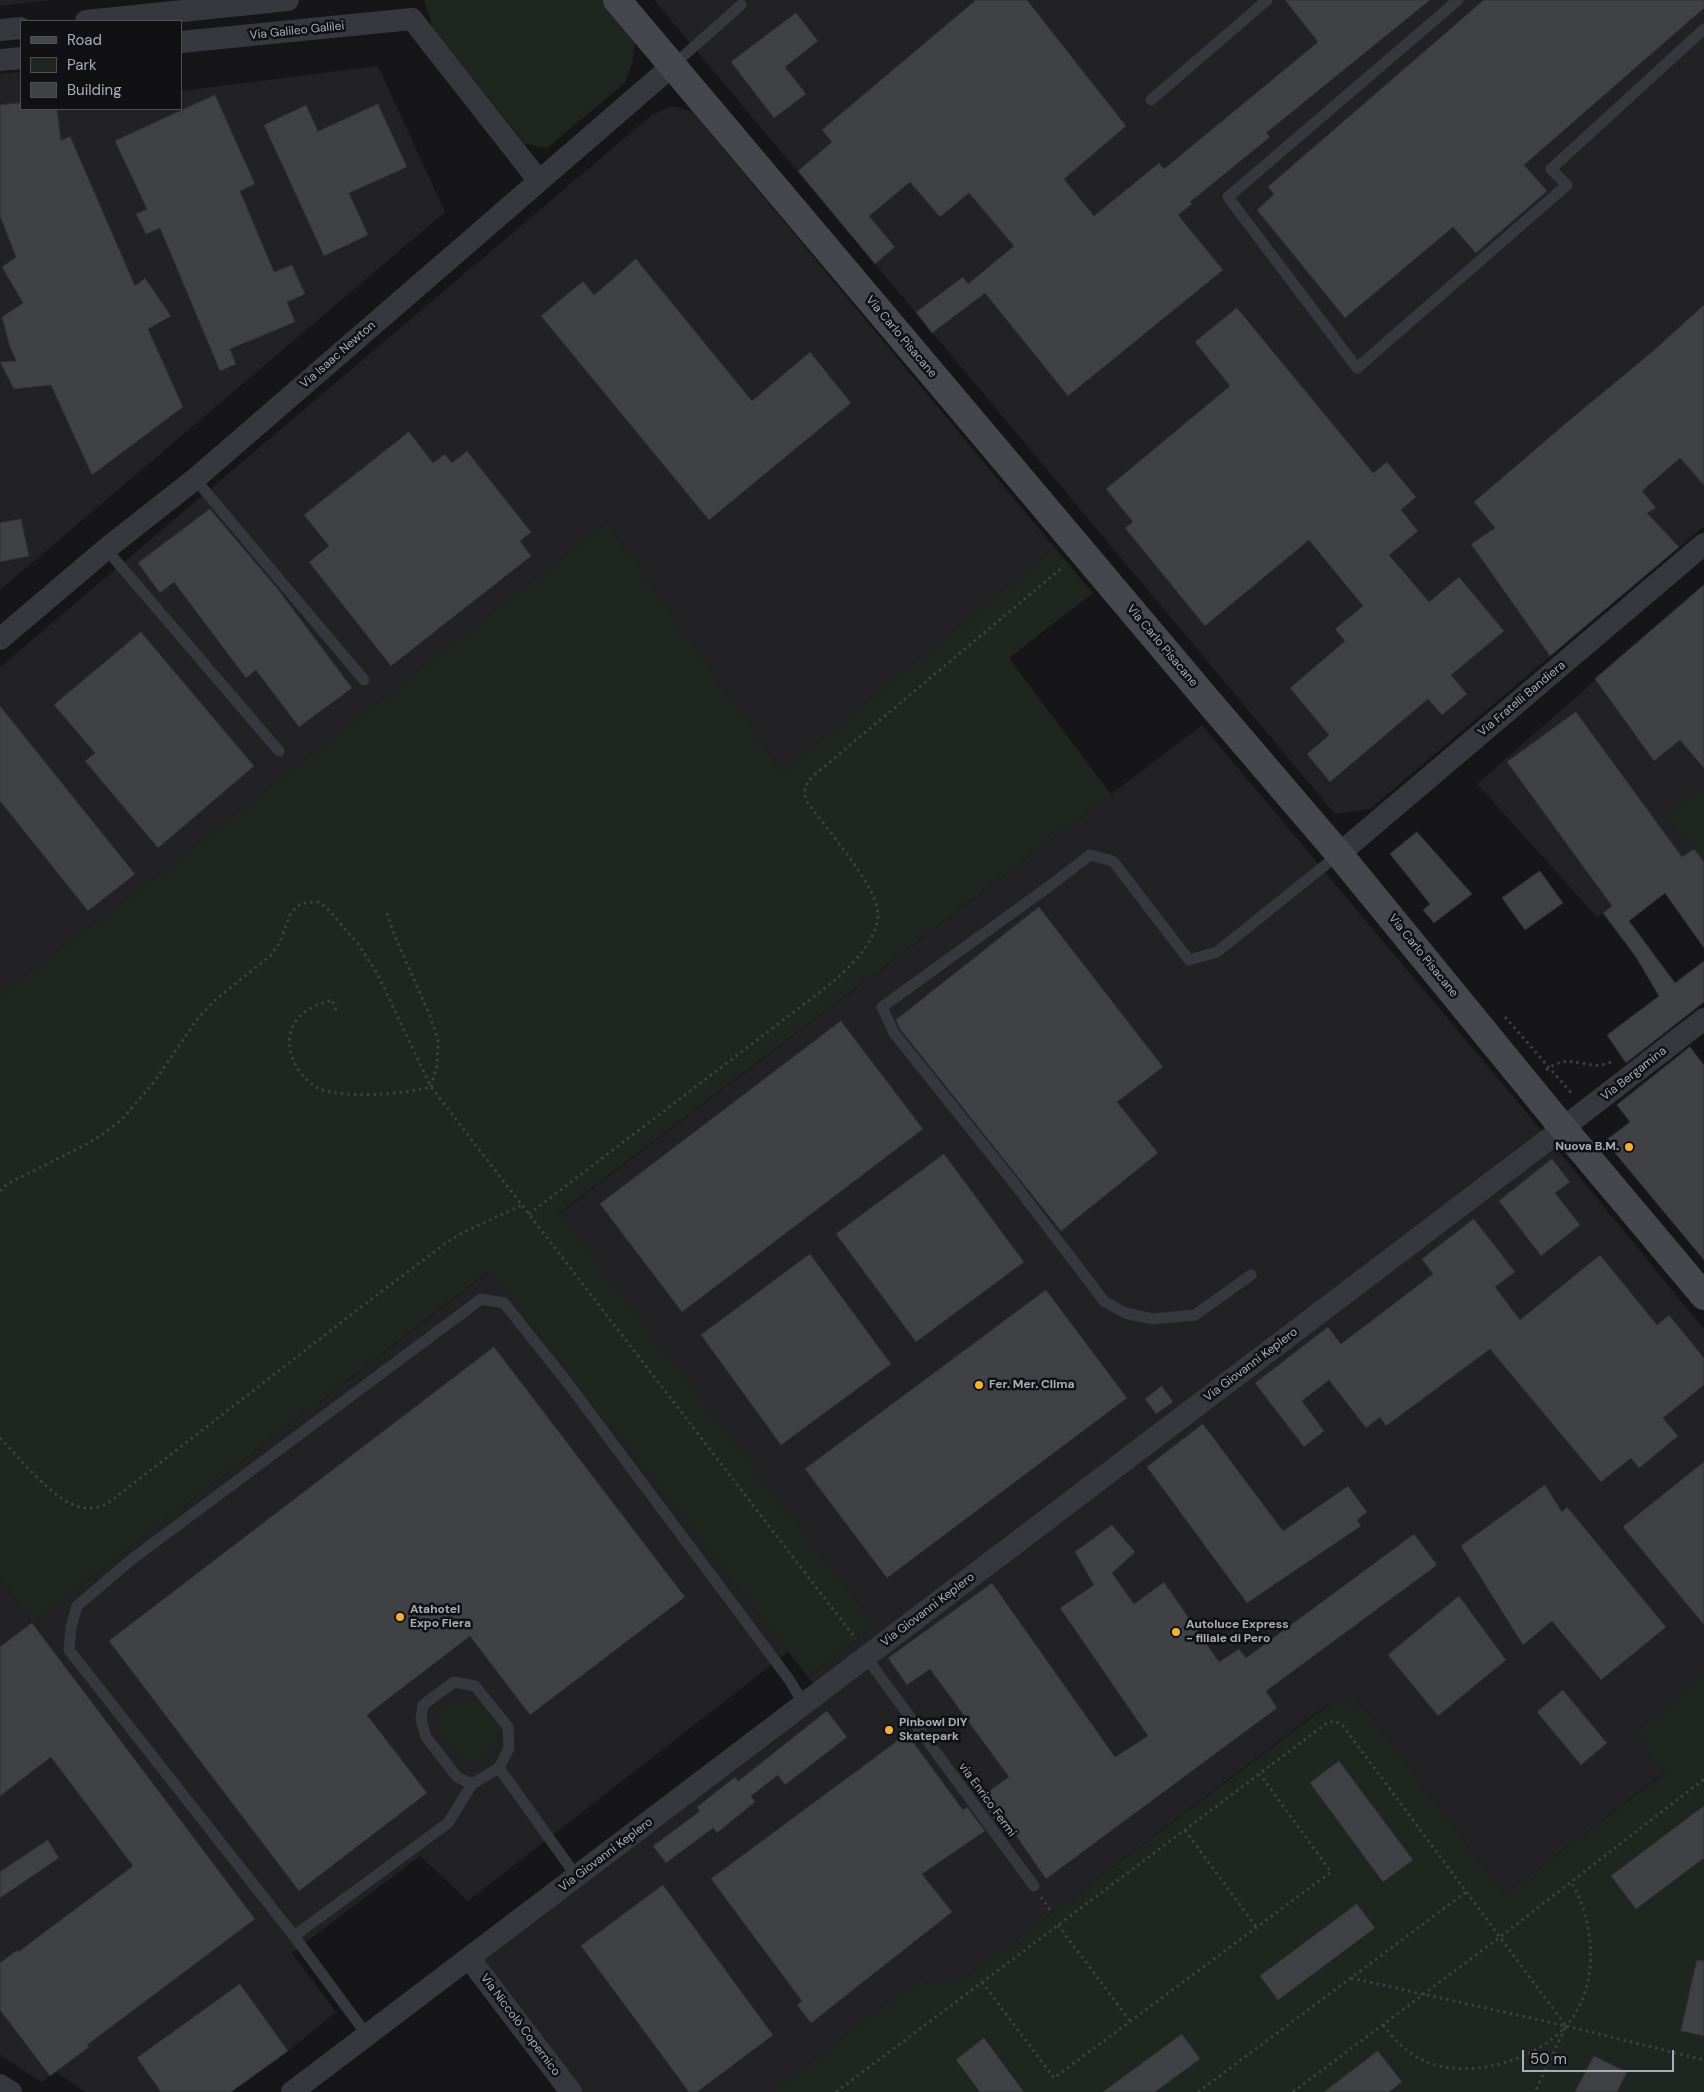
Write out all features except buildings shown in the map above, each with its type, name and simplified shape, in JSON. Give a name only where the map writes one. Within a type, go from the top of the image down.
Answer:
[{"type":"street","points":[[96,20],[288,0]]},
{"type":"street","name":"Via Carlo Pisacane","points":[[617,0],[1339,854],[1563,1128],[1704,1296]]},
{"type":"street","name":"Via Galileo Galilei","points":[[182,42],[412,10],[539,181]]},
{"type":"street","points":[[0,30],[20,28]]},
{"type":"street","points":[[0,60],[20,58]]},
{"type":"street","name":"Via Isaac Newton","points":[[0,639],[106,549],[196,479],[672,66]]},
{"type":"street","name":"Via Fratelli Bandiera","points":[[1339,854],[1704,544]]},
{"type":"street","name":"Via Bergamina","points":[[1563,1128],[1704,1020]]},
{"type":"street","name":"Via Giovanni Keplero","points":[[293,2092],[1563,1128]]},
{"type":"street","name":"Via Niccolò Copernico","points":[[469,1958],[571,2092]]},
{"type":"street","points":[[0,2084],[11,2092]]},
{"type":"lane","points":[[1151,100],[1267,0]]},
{"type":"lane","points":[[1458,0],[1228,196],[1357,368],[1567,185],[1551,169],[1704,29]]},
{"type":"lane","points":[[672,66],[741,5]]},
{"type":"lane","points":[[196,479],[364,680]]},
{"type":"lane","points":[[106,549],[279,751]]},
{"type":"lane","points":[[1251,1275],[1195,1315],[1153,1320],[1125,1313],[1104,1301],[1014,1183],[894,1033],[882,1007],[1051,886],[1090,855],[1113,861],[1189,960],[1217,952],[1339,854]]},
{"type":"lane","points":[[368,2035],[294,1936],[69,1650],[77,1606],[131,1560],[481,1299],[504,1303],[566,1382],[788,1678],[804,1704]]},
{"type":"lane","name":"via Enrico Fermi","points":[[869,1655],[1034,1886]]},
{"type":"lane","points":[[294,1936],[448,1823],[472,1784],[499,1768],[509,1748],[508,1727],[475,1686],[454,1682],[423,1705],[422,1720],[426,1737],[457,1777],[472,1784]]},
{"type":"lane","points":[[499,1768],[577,1876]]},
{"type":"path","points":[[529,1214],[825,988],[862,951],[876,926],[878,916],[876,905],[867,884],[806,800],[804,790],[806,784],[812,777],[1083,552]]},
{"type":"path","points":[[0,1191],[6,1184],[89,1142],[122,1119],[154,1082],[198,1018],[214,1001],[271,955],[280,942],[290,915],[297,906],[308,902],[318,902],[328,908],[358,944],[377,973],[431,1088],[869,1655]]},
{"type":"path","points":[[386,910],[438,1040],[438,1066],[431,1088]]},
{"type":"path","points":[[336,1010],[332,1000],[316,1005],[296,1021],[290,1040],[294,1064],[301,1075],[322,1089],[333,1092],[395,1094],[431,1088]]},
{"type":"path","points":[[0,1438],[31,1472],[64,1499],[84,1508],[107,1504],[442,1246],[484,1222],[522,1205]]},
{"type":"path","points":[[836,2092],[1332,1721],[1338,1722],[1343,1726],[1566,2026]]},
{"type":"path","points":[[982,1982],[1054,2078],[1256,1928],[1330,1872],[1260,1774]]},
{"type":"path","points":[[1293,2092],[1500,1937],[1704,1779]]},
{"type":"path","points":[[1185,1830],[1256,1928]]},
{"type":"path","points":[[1535,2092],[1566,2026],[1576,2012],[1585,1989],[1590,1966],[1591,1942],[1587,1917],[1580,1898],[1571,1882]]},
{"type":"path","points":[[1198,2092],[1466,1892]]},
{"type":"path","points":[[1058,1925],[1130,2022]]},
{"type":"path","points":[[1351,1978],[1566,2026],[1704,2060]]},
{"type":"path","points":[[1383,2025],[1394,2039],[1409,2052],[1429,2063],[1451,2068],[1477,2070],[1503,2064],[1526,2054],[1548,2041],[1566,2026]]},
{"type":"shaded area","points":[[0,0],[52,0],[0,6]]},
{"type":"shaded area","points":[[654,0],[1704,0],[1704,526],[1370,809],[1335,814]]},
{"type":"shaded area","points":[[378,66],[445,212],[0,590],[0,74],[20,72],[20,110],[182,110],[182,91]]},
{"type":"shaded area","points":[[673,106],[693,112],[1055,548],[782,772],[607,523],[143,887],[0,995],[0,667],[653,114]]},
{"type":"shaded area","points":[[1704,585],[1704,787],[1667,817],[1694,849],[1597,917],[1477,784]]},
{"type":"shaded area","points":[[1202,725],[1552,1143],[1704,1329],[1704,1673],[1635,1733],[1665,1772],[1504,1895],[1365,1709],[1359,1703],[1328,1704],[971,1974],[952,1982],[928,1983],[902,1992],[773,2092],[571,2092],[469,1958],[820,1691],[807,1676],[875,1626],[559,1214]]},
{"type":"shaded area","points":[[490,1271],[788,1652],[468,1901],[420,1856],[292,1953],[336,2012],[288,2051],[231,2092],[85,2092],[56,2072],[41,2082],[0,2055],[0,1577],[32,1623]]},
{"type":"green space","points":[[424,0],[603,0],[629,29],[635,43],[632,64],[625,83],[547,148],[525,144],[433,28]]},
{"type":"green space","points":[[607,523],[782,772],[1055,548],[1093,593],[1009,658],[1111,794],[559,1213],[875,1626],[807,1676],[489,1271],[32,1623],[0,1577],[0,995],[143,887]]},
{"type":"green space","points":[[1704,787],[1704,862],[1667,817]]},
{"type":"green space","points":[[1704,1673],[1704,2092],[773,2092],[902,1992],[920,1985],[953,1980],[971,1974],[1335,1700],[1352,1699],[1365,1709],[1504,1895],[1665,1773],[1635,1733]]},
{"type":"green space","points":[[465,1696],[473,1699],[488,1710],[497,1727],[496,1744],[487,1755],[476,1760],[470,1760],[460,1755],[441,1735],[438,1728],[439,1715],[442,1710],[452,1701]]},
{"type":"place","name":"Nuova B.M.","points":[[1629,1147]]},
{"type":"place","name":"Fer. Mer. Clima","points":[[979,1385]]},
{"type":"place","name":"Atahotel Expo Fiera","points":[[400,1617]]},
{"type":"place","name":"Autoluce Express - filiale di Pero","points":[[1176,1632]]},
{"type":"place","name":"Pinbowl DIY Skatepark","points":[[889,1730]]}]
